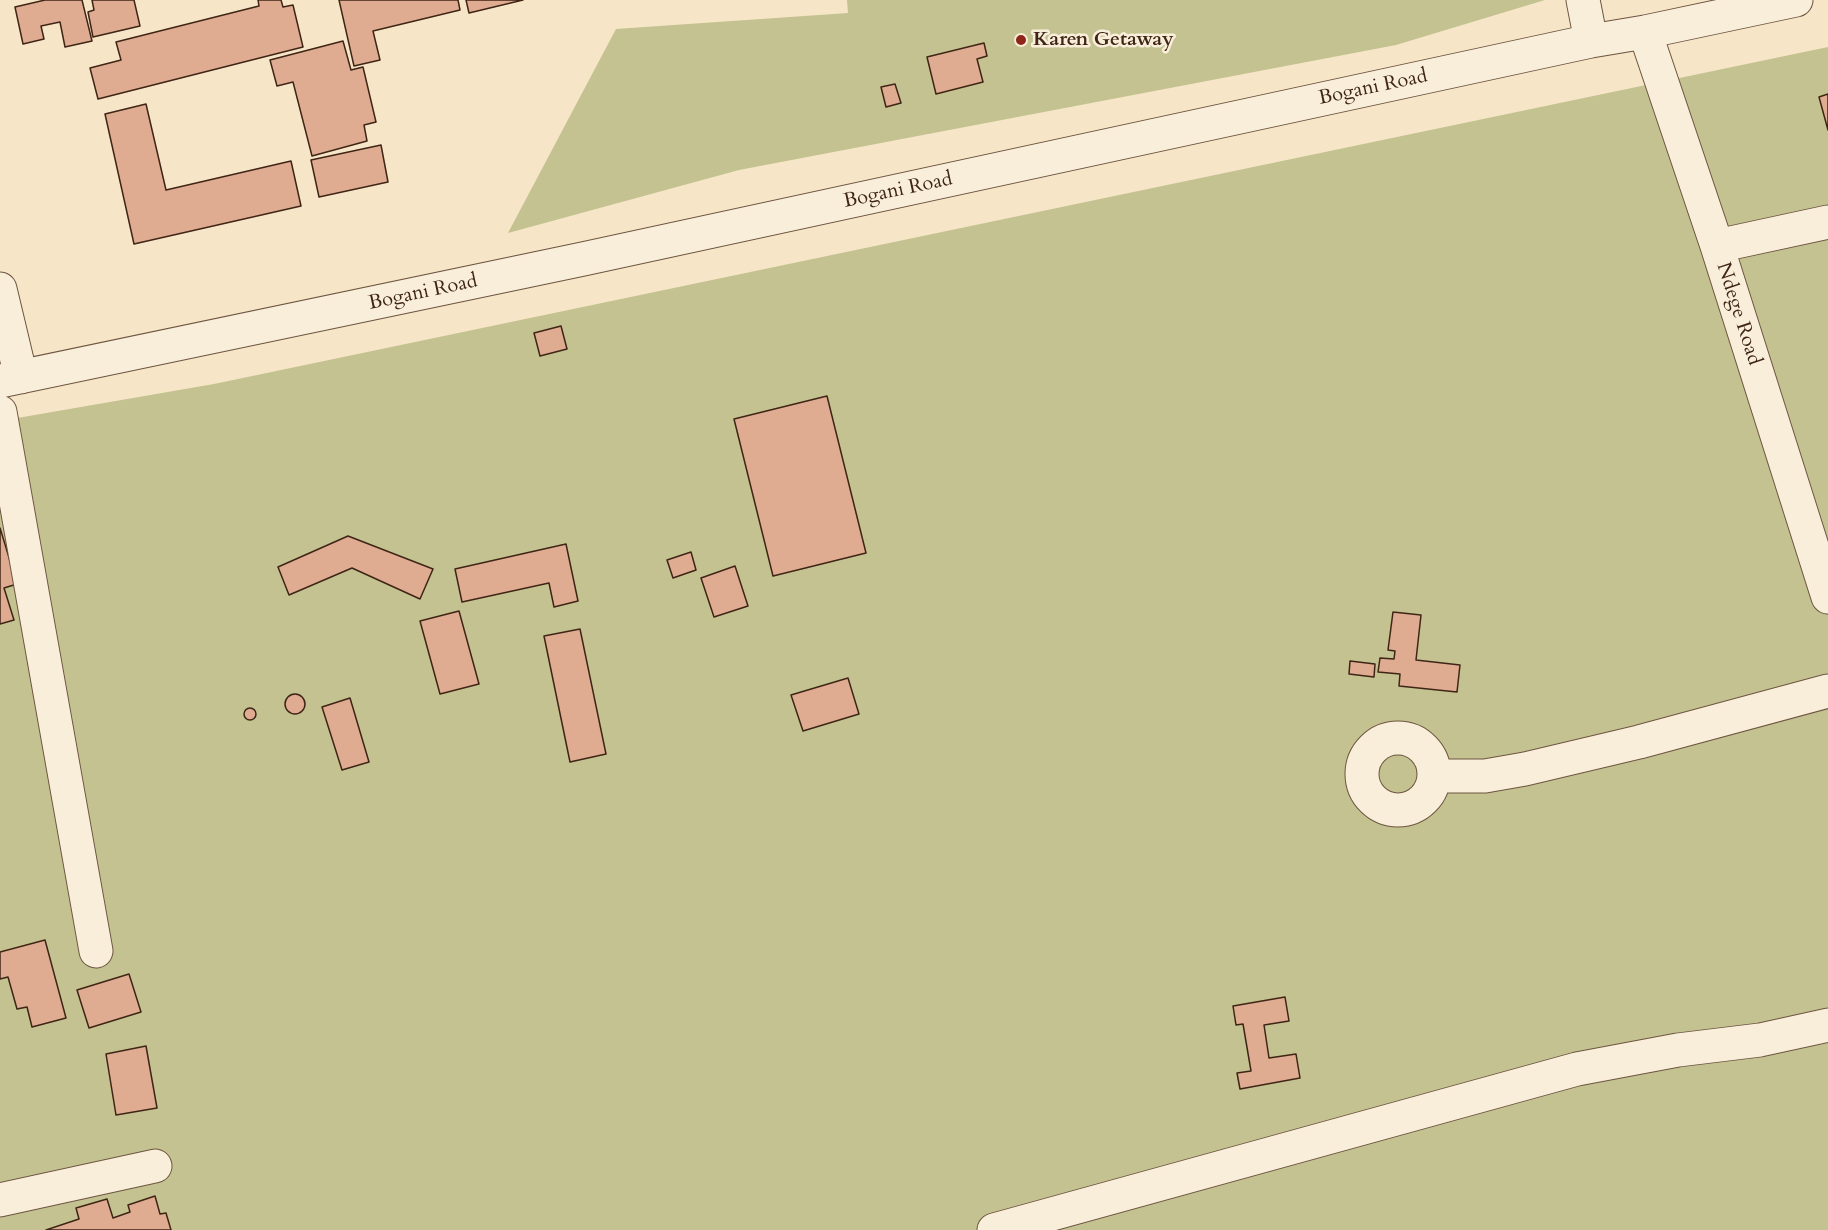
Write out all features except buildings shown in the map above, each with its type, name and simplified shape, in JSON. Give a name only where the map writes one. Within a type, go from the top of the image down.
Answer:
[{"type":"street","points":[[1583,0],[1591,41]]},
{"type":"street","name":"Bogani Road","points":[[10,379],[572,261],[1591,41],[1796,0]]},
{"type":"street","name":"Ndege Road","points":[[1645,32],[1717,246],[1828,597]]},
{"type":"street","points":[[1717,246],[1828,222]]},
{"type":"street","points":[[0,290],[10,379]]},
{"type":"street","points":[[0,412],[96,951]]},
{"type":"street","points":[[1434,776],[1485,776],[1525,770],[1828,691]]},
{"type":"street","points":[[994,1230],[1577,1069],[1678,1050],[1760,1040],[1828,1024]]},
{"type":"street","points":[[0,1200],[155,1166]]},
{"type":"shaded area","points":[[847,0],[1545,0],[1396,45],[739,170],[508,233],[616,29],[848,13]]},
{"type":"shaded area","points":[[1828,47],[1828,1230],[0,1230],[0,421],[214,384]]},
{"type":"place","name":"Karen Getaway","points":[[1021,40]]}]
